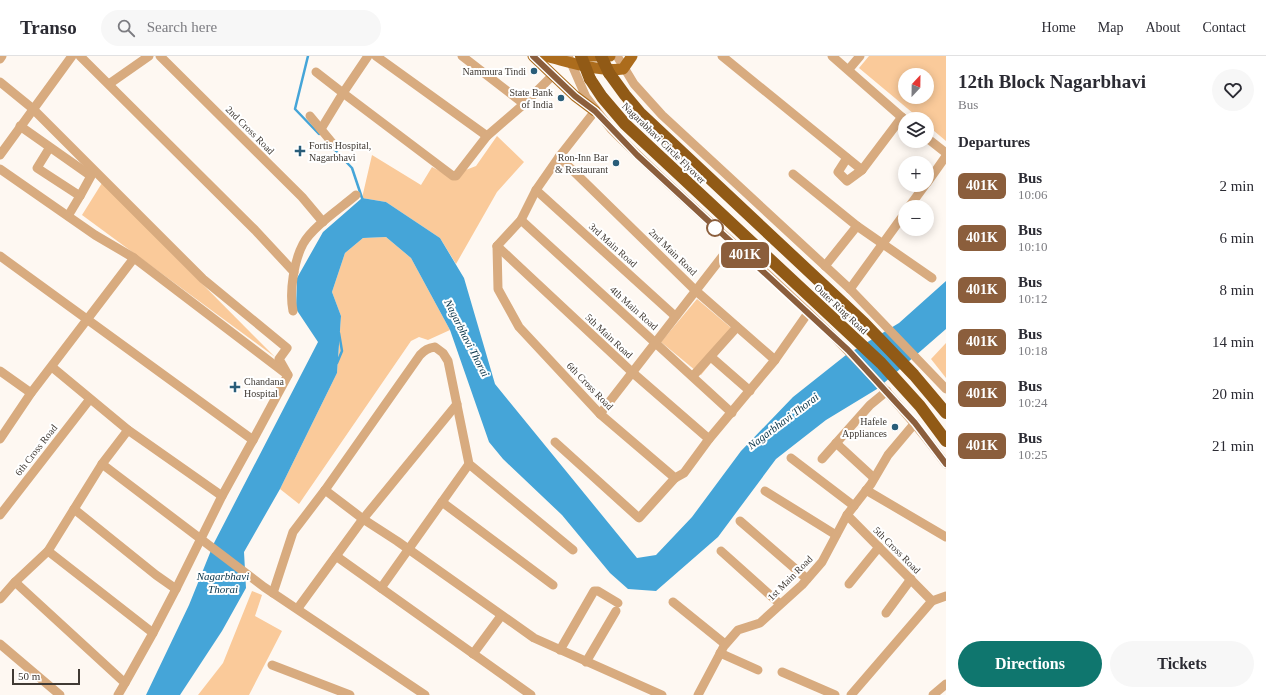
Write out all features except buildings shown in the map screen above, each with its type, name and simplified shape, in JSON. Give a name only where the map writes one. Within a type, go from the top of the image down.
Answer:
[{"type":"highway","name":"Nagarabhavi Circle Flyover","points":[[580,56],[590,79],[602,97],[625,124],[710,203]]},
{"type":"highway","name":"Nagarabhavi Circle Flyover","points":[[601,56],[609,73],[624,95],[641,114],[720,188]]},
{"type":"highway","name":"Outer Ring Road","points":[[720,188],[875,335],[914,375],[946,413]]},
{"type":"highway","name":"Outer Ring Road","points":[[710,203],[858,341],[902,386],[946,441]]},
{"type":"main road","points":[[533,56],[575,96],[595,111]]},
{"type":"main road","points":[[545,56],[569,59],[602,69],[623,69],[632,56]]},
{"type":"main road","points":[[588,56],[610,56]]},
{"type":"street","points":[[0,155],[32,108],[72,56]]},
{"type":"street","points":[[80,56],[255,230],[294,272]]},
{"type":"street","points":[[109,84],[148,56]]},
{"type":"street","name":"2nd Cross Road","points":[[160,56],[302,197],[323,222]]},
{"type":"street","points":[[322,128],[368,56]]},
{"type":"street","points":[[376,56],[487,136]]},
{"type":"street","points":[[462,56],[524,104]]},
{"type":"street","points":[[617,56],[623,69],[646,100],[850,289],[946,388]]},
{"type":"street","points":[[722,56],[862,170]]},
{"type":"street","points":[[832,56],[849,69],[898,113]]},
{"type":"street","points":[[849,69],[860,56]]},
{"type":"street","points":[[569,59],[580,86],[595,111],[637,155],[848,350],[915,423],[946,464]]},
{"type":"street","points":[[316,72],[453,177],[456,176],[487,136],[524,104],[553,76]]},
{"type":"street","points":[[0,82],[32,108],[203,279],[287,348],[279,359],[288,375]]},
{"type":"street","points":[[497,246],[521,220],[536,190],[559,157],[595,111]]},
{"type":"street","points":[[310,116],[322,128],[334,145]]},
{"type":"street","points":[[848,158],[838,172],[847,181],[862,170],[898,125]]},
{"type":"street","points":[[20,126],[91,176],[68,216]]},
{"type":"street","points":[[934,144],[946,153]]},
{"type":"street","points":[[50,147],[37,168],[80,196]]},
{"type":"street","points":[[934,173],[946,156]]},
{"type":"street","name":"2nd Main Road","points":[[559,157],[695,290],[775,360]]},
{"type":"street","points":[[0,169],[95,235],[134,258],[288,375]]},
{"type":"street","points":[[794,174],[857,226],[932,278]]},
{"type":"street","name":"3rd Main Road","points":[[536,190],[675,316]]},
{"type":"street","points":[[293,311],[291,303],[294,272],[303,243],[323,222],[356,196]]},
{"type":"street","name":"4th Main Road","points":[[521,220],[732,412]]},
{"type":"street","points":[[850,289],[898,223]]},
{"type":"street","points":[[825,266],[857,226]]},
{"type":"street","points":[[600,414],[732,244]]},
{"type":"street","name":"5th Main Road","points":[[497,246],[633,373],[709,439]]},
{"type":"street","name":"6th Cross Road","points":[[497,246],[498,289],[519,327],[600,414],[675,478]]},
{"type":"street","points":[[0,439],[31,393],[134,258]]},
{"type":"street","points":[[1,260],[86,319],[253,440]]},
{"type":"street","points":[[555,442],[639,518],[675,478],[684,473],[709,439],[775,360],[808,313]]},
{"type":"street","points":[[693,376],[737,326]]},
{"type":"street","points":[[273,593],[293,532],[325,490],[425,349],[434,347],[446,356],[469,464],[573,550]]},
{"type":"street","points":[[711,357],[750,391]]},
{"type":"street","points":[[52,367],[128,430],[222,496]]},
{"type":"street","points":[[0,371],[31,393]]},
{"type":"street","points":[[118,695],[176,589],[205,543],[222,496],[288,375]]},
{"type":"street","points":[[822,459],[885,389]]},
{"type":"street","name":"6th Cross Road","points":[[0,516],[90,399]]},
{"type":"street","points":[[298,608],[363,519],[457,404]]},
{"type":"street","name":"1st Main Road","points":[[698,695],[725,644],[738,630],[760,624],[807,579],[822,562],[847,514],[866,490],[888,455],[915,423]]},
{"type":"street","points":[[0,599],[15,582],[48,552],[102,464],[128,430]]},
{"type":"street","points":[[836,443],[874,478]]},
{"type":"street","points":[[791,458],[854,506]]},
{"type":"street","points":[[102,464],[264,587],[298,608],[424,695]]},
{"type":"street","points":[[381,588],[469,464]]},
{"type":"street","points":[[325,490],[363,519],[534,638],[662,695]]},
{"type":"street","points":[[866,490],[946,537]]},
{"type":"street","points":[[765,491],[836,535]]},
{"type":"street","points":[[442,502],[553,585]]},
{"type":"street","points":[[74,509],[156,575],[176,589]]},
{"type":"street","name":"5th Cross Road","points":[[847,514],[932,601]]},
{"type":"street","points":[[740,521],[807,579]]},
{"type":"street","points":[[849,584],[879,547]]},
{"type":"street","points":[[721,551],[780,604]]},
{"type":"street","points":[[48,552],[153,633]]},
{"type":"street","points":[[336,556],[531,695]]},
{"type":"street","points":[[886,613],[911,579]]},
{"type":"street","points":[[15,582],[125,683]]},
{"type":"street","points":[[560,650],[594,591],[598,591],[617,607],[586,662]]},
{"type":"street","points":[[851,695],[932,601],[946,596]]},
{"type":"street","points":[[673,602],[725,644]]},
{"type":"street","points":[[473,654],[501,616]]},
{"type":"street","points":[[0,644],[60,695]]},
{"type":"street","points":[[720,653],[758,670]]},
{"type":"street","points":[[272,665],[350,695]]},
{"type":"street","points":[[782,672],[835,695]]},
{"type":"street","points":[[933,695],[946,684]]},
{"type":"shaded area","points":[[869,56],[946,56],[946,141],[934,131],[934,112],[912,112],[902,104],[934,104],[934,68],[898,68],[898,101],[859,68]]},
{"type":"shaded area","points":[[497,136],[524,162],[497,192],[456,264],[440,238],[386,202],[362,198],[372,155],[421,185],[432,167],[450,176],[476,166]]},
{"type":"shaded area","points":[[102,183],[275,357],[82,215]]},
{"type":"shaded area","points":[[386,237],[411,258],[450,330],[428,340],[419,337],[411,341],[299,504],[280,489],[337,373],[341,316],[332,292],[345,253],[363,238]]},
{"type":"shaded area","points":[[697,299],[736,332],[701,375],[661,342]]},
{"type":"shaded area","points":[[946,343],[946,378],[931,359]]},
{"type":"shaded area","points":[[252,591],[262,595],[255,616],[282,631],[249,695],[198,695],[223,663]]},
{"type":"water","name":"Nagarbhavi Thorai","points":[[362,198],[386,202],[440,238],[464,278],[495,384],[637,558],[656,555],[692,517],[741,451],[793,397],[846,355],[899,323],[946,281],[946,329],[877,389],[826,420],[776,459],[718,537],[656,591],[628,589],[610,573],[562,515],[503,459],[489,442],[450,330],[411,258],[386,237],[363,238],[345,253],[332,292],[341,316],[337,373],[280,489],[244,552],[246,588],[222,631],[180,695],[146,695],[189,605],[214,543],[318,342],[296,309],[297,278],[323,232]]},
{"type":"waterway","points":[[308,56],[295,109],[319,134]]},
{"type":"waterway","points":[[332,147],[352,168],[363,201]]},
{"type":"waterway","name":"Nagarbhavi Thorai","points":[[337,363],[342,351],[339,333]]},
{"type":"bus line","name":"401K","points":[[533,56],[575,96],[595,111],[637,155],[848,350],[915,423],[946,464]]},
{"type":"place","name":"Nammura Tindi","points":[[534,71]]},
{"type":"place","name":"State Bank of India","points":[[561,98]]},
{"type":"place","name":"Fortis Hospital, Nagarbhavi","points":[[300,151]]},
{"type":"place","name":"Ron-Inn Bar & Restaurant","points":[[616,163]]},
{"type":"place","name":"Chandana Hospital","points":[[235,387]]},
{"type":"place","name":"Hafele Appliances","points":[[895,427]]}]
